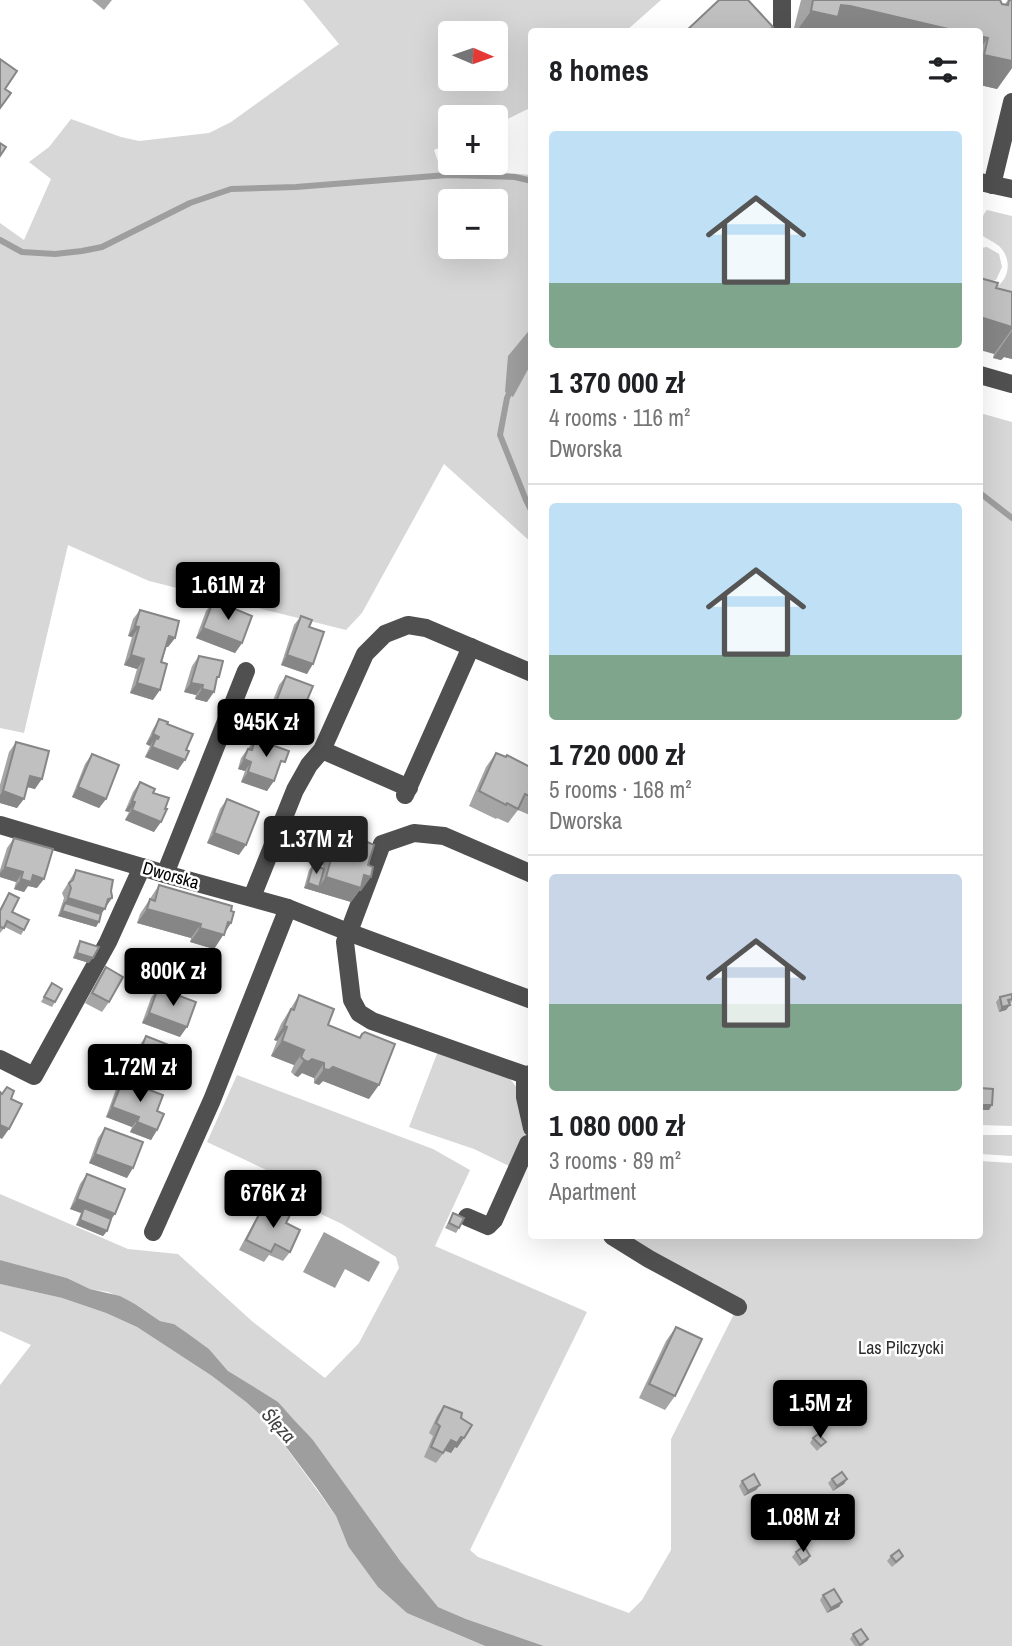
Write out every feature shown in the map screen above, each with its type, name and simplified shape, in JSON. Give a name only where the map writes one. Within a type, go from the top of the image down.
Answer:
[{"type":"street","points":[[782,0],[782,28]]},
{"type":"street","points":[[1012,102],[986,183],[1012,190]]},
{"type":"street","points":[[983,376],[1012,384]]},
{"type":"street","points":[[252,897],[295,790],[309,765],[322,750],[365,654],[385,634],[408,625],[426,628],[528,671]]},
{"type":"street","points":[[322,750],[407,791],[471,647]]},
{"type":"street","points":[[165,874],[246,671]]},
{"type":"street","name":"Dworska","points":[[0,825],[288,908],[528,999]]},
{"type":"street","points":[[528,872],[444,836],[414,833],[382,844],[345,942],[352,1000],[359,1013],[372,1021],[528,1074],[525,1097],[528,1110]]},
{"type":"street","points":[[0,1059],[34,1076],[108,942],[142,867]]},
{"type":"street","points":[[153,1232],[212,1100],[288,908]]},
{"type":"street","points":[[467,1217],[488,1226],[495,1220],[528,1144]]},
{"type":"street","points":[[617,1239],[738,1307]]},
{"type":"green space","points":[[303,0],[661,0],[629,28],[528,28],[528,109],[508,119],[508,105],[438,105],[438,148],[434,150],[438,161],[438,175],[528,175],[528,539],[444,464],[362,613],[346,630],[149,581],[68,545],[24,733],[0,728],[0,223],[24,240],[51,179],[29,162],[49,147],[71,119],[139,141],[209,133],[231,122],[339,44]]},
{"type":"green space","points":[[987,210],[1012,216],[1012,320],[987,290],[1000,284],[1008,268],[1007,258],[1002,250],[983,236],[983,216]]},
{"type":"green space","points":[[983,248],[999,254],[1002,267],[996,280],[983,283]]},
{"type":"green space","points":[[983,414],[1012,422],[1012,1126],[983,1125]]},
{"type":"green space","points":[[438,1051],[508,1076],[517,1088],[527,1133],[511,1167],[474,1149],[409,1127]]},
{"type":"green space","name":"Las Pilczycki","points":[[237,1075],[433,1149],[470,1170],[435,1246],[587,1312],[470,1550],[478,1557],[629,1613],[642,1600],[671,1550],[671,1439],[739,1304],[631,1239],[983,1239],[983,1161],[1012,1163],[1012,1646],[544,1646],[438,1607],[401,1562],[313,1440],[228,1371],[209,1349],[174,1324],[160,1321],[135,1304],[108,1292],[90,1289],[67,1278],[0,1260],[0,1194],[128,1249],[178,1254],[253,1322],[325,1378],[359,1343],[399,1268],[396,1257],[342,1224],[287,1198],[294,1183],[207,1142]]},
{"type":"green space","points":[[983,1135],[1012,1135],[1012,1156],[983,1154]]},
{"type":"green space","points":[[0,1284],[62,1298],[106,1313],[137,1327],[212,1376],[266,1420],[336,1516],[348,1546],[442,1628],[485,1646],[0,1646],[0,1385],[31,1345],[0,1331]]},
{"type":"water","points":[[528,332],[528,369],[513,397],[505,392],[508,356]]},
{"type":"water","points":[[324,1232],[380,1262],[369,1282],[345,1269],[335,1288],[303,1272]]},
{"type":"water","name":"Ślęza","points":[[0,1260],[120,1296],[160,1321],[174,1324],[187,1333],[209,1349],[228,1371],[278,1402],[313,1440],[401,1562],[438,1607],[544,1646],[485,1646],[407,1613],[378,1587],[348,1546],[336,1516],[316,1487],[266,1420],[246,1402],[212,1376],[137,1327],[62,1298],[0,1284]]},
{"type":"building","points":[[719,0],[748,0],[773,27],[772,28],[689,28]]},
{"type":"building","points":[[813,0],[1000,0],[1002,4],[1008,5],[1009,0],[1012,0],[1012,61],[984,55],[988,38],[983,37],[983,28],[944,28],[841,5],[838,17],[811,11]]},
{"type":"building","points":[[0,59],[17,71],[5,89],[11,93],[0,108]]},
{"type":"building","points":[[0,143],[6,147],[0,156]]},
{"type":"building","points":[[983,279],[998,283],[996,288],[1012,292],[1012,327],[983,318]]},
{"type":"building","points":[[213,602],[252,616],[242,643],[203,628]]},
{"type":"building","points":[[140,610],[179,621],[175,638],[169,636],[161,662],[167,664],[160,690],[137,683],[144,659],[131,655],[139,627],[135,626]]},
{"type":"building","points":[[301,616],[312,620],[309,627],[324,632],[313,664],[287,655]]},
{"type":"building","points":[[199,656],[223,661],[214,692],[202,689],[203,685],[191,683]]},
{"type":"building","points":[[286,676],[313,686],[302,712],[276,702]]},
{"type":"building","points":[[159,719],[193,734],[185,760],[152,747],[159,737],[153,734]]},
{"type":"building","points":[[255,739],[289,751],[285,762],[281,761],[274,781],[248,772],[251,762],[244,759],[248,749],[252,750]]},
{"type":"building","points":[[16,742],[49,751],[42,779],[30,776],[24,799],[3,791]]},
{"type":"building","points":[[496,753],[506,757],[507,755],[528,766],[528,795],[525,794],[518,809],[479,791]]},
{"type":"building","points":[[92,754],[119,765],[106,799],[78,787]]},
{"type":"building","points":[[140,782],[155,789],[153,793],[169,798],[161,822],[132,810],[135,802],[132,801]]},
{"type":"building","points":[[227,799],[259,812],[246,845],[214,833]]},
{"type":"building","points":[[339,831],[374,845],[368,865],[373,867],[371,877],[364,875],[361,888],[326,877]]},
{"type":"building","points":[[14,838],[53,849],[44,879],[33,875],[31,882],[21,879],[23,872],[5,867]]},
{"type":"building","points":[[313,865],[324,869],[319,887],[308,883]]},
{"type":"building","points":[[76,870],[113,880],[112,898],[108,899],[105,909],[68,898],[71,888],[69,883]]},
{"type":"building","points":[[159,885],[232,906],[231,911],[234,912],[231,923],[228,922],[224,935],[200,928],[201,924],[147,909],[150,899],[155,901]]},
{"type":"building","points":[[9,893],[19,898],[12,912],[29,920],[24,930],[7,921],[4,928],[0,927],[0,911]]},
{"type":"building","points":[[65,903],[101,914],[99,922],[62,911]]},
{"type":"building","points":[[80,941],[99,947],[93,958],[77,953]]},
{"type":"building","points":[[106,967],[123,977],[109,1002],[92,993]]},
{"type":"building","points":[[52,983],[62,989],[55,1002],[44,997]]},
{"type":"building","points":[[158,988],[196,1002],[187,1027],[149,1013]]},
{"type":"building","points":[[1012,994],[1012,999],[1008,1000],[1010,1005],[1002,1007],[1000,997]]},
{"type":"building","points":[[299,995],[334,1009],[328,1025],[360,1038],[365,1032],[395,1044],[379,1085],[333,1067],[324,1069],[324,1063],[312,1059],[308,1062],[301,1057],[304,1050],[282,1041],[287,1027],[284,1026]]},
{"type":"building","points":[[146,1036],[179,1049],[169,1074],[136,1062]]},
{"type":"building","points":[[123,1080],[163,1095],[157,1111],[164,1114],[157,1130],[137,1122],[139,1117],[112,1107]]},
{"type":"building","points":[[7,1087],[14,1091],[11,1099],[22,1104],[9,1129],[0,1125],[0,1092],[2,1094]]},
{"type":"building","points":[[983,1088],[993,1089],[992,1105],[983,1105]]},
{"type":"building","points":[[105,1128],[143,1142],[133,1168],[95,1154]]},
{"type":"building","points":[[87,1174],[125,1189],[115,1214],[77,1199]]},
{"type":"building","points":[[270,1192],[294,1204],[288,1214],[263,1204]]},
{"type":"building","points":[[265,1203],[290,1215],[286,1223],[300,1230],[290,1252],[275,1244],[271,1252],[246,1240]]},
{"type":"building","points":[[84,1208],[111,1219],[107,1231],[80,1220]]},
{"type":"building","points":[[453,1213],[464,1218],[459,1228],[449,1223]]},
{"type":"building","points":[[676,1327],[702,1339],[675,1396],[649,1384]]},
{"type":"building","points":[[444,1406],[462,1413],[461,1418],[472,1425],[464,1438],[461,1437],[457,1443],[451,1440],[443,1453],[431,1447],[440,1426],[436,1423]]},
{"type":"building","points":[[818,1434],[826,1442],[821,1446],[813,1438]]},
{"type":"building","points":[[842,1472],[847,1479],[837,1486],[832,1479]]},
{"type":"building","points":[[754,1474],[760,1485],[748,1491],[742,1481]]},
{"type":"building","points":[[804,1546],[810,1556],[802,1561],[796,1552]]},
{"type":"building","points":[[899,1550],[903,1556],[896,1562],[891,1556]]},
{"type":"building","points":[[834,1589],[842,1602],[831,1608],[823,1595]]},
{"type":"building","points":[[861,1629],[868,1639],[860,1645],[853,1634]]},
{"type":"waterway","points":[[0,240],[22,252],[55,254],[102,247],[190,203],[231,189],[296,187],[447,175],[515,177],[528,180]]},
{"type":"waterway","points":[[512,387],[507,398],[500,435],[528,504]]},
{"type":"waterway","points":[[983,495],[1012,518]]}]
